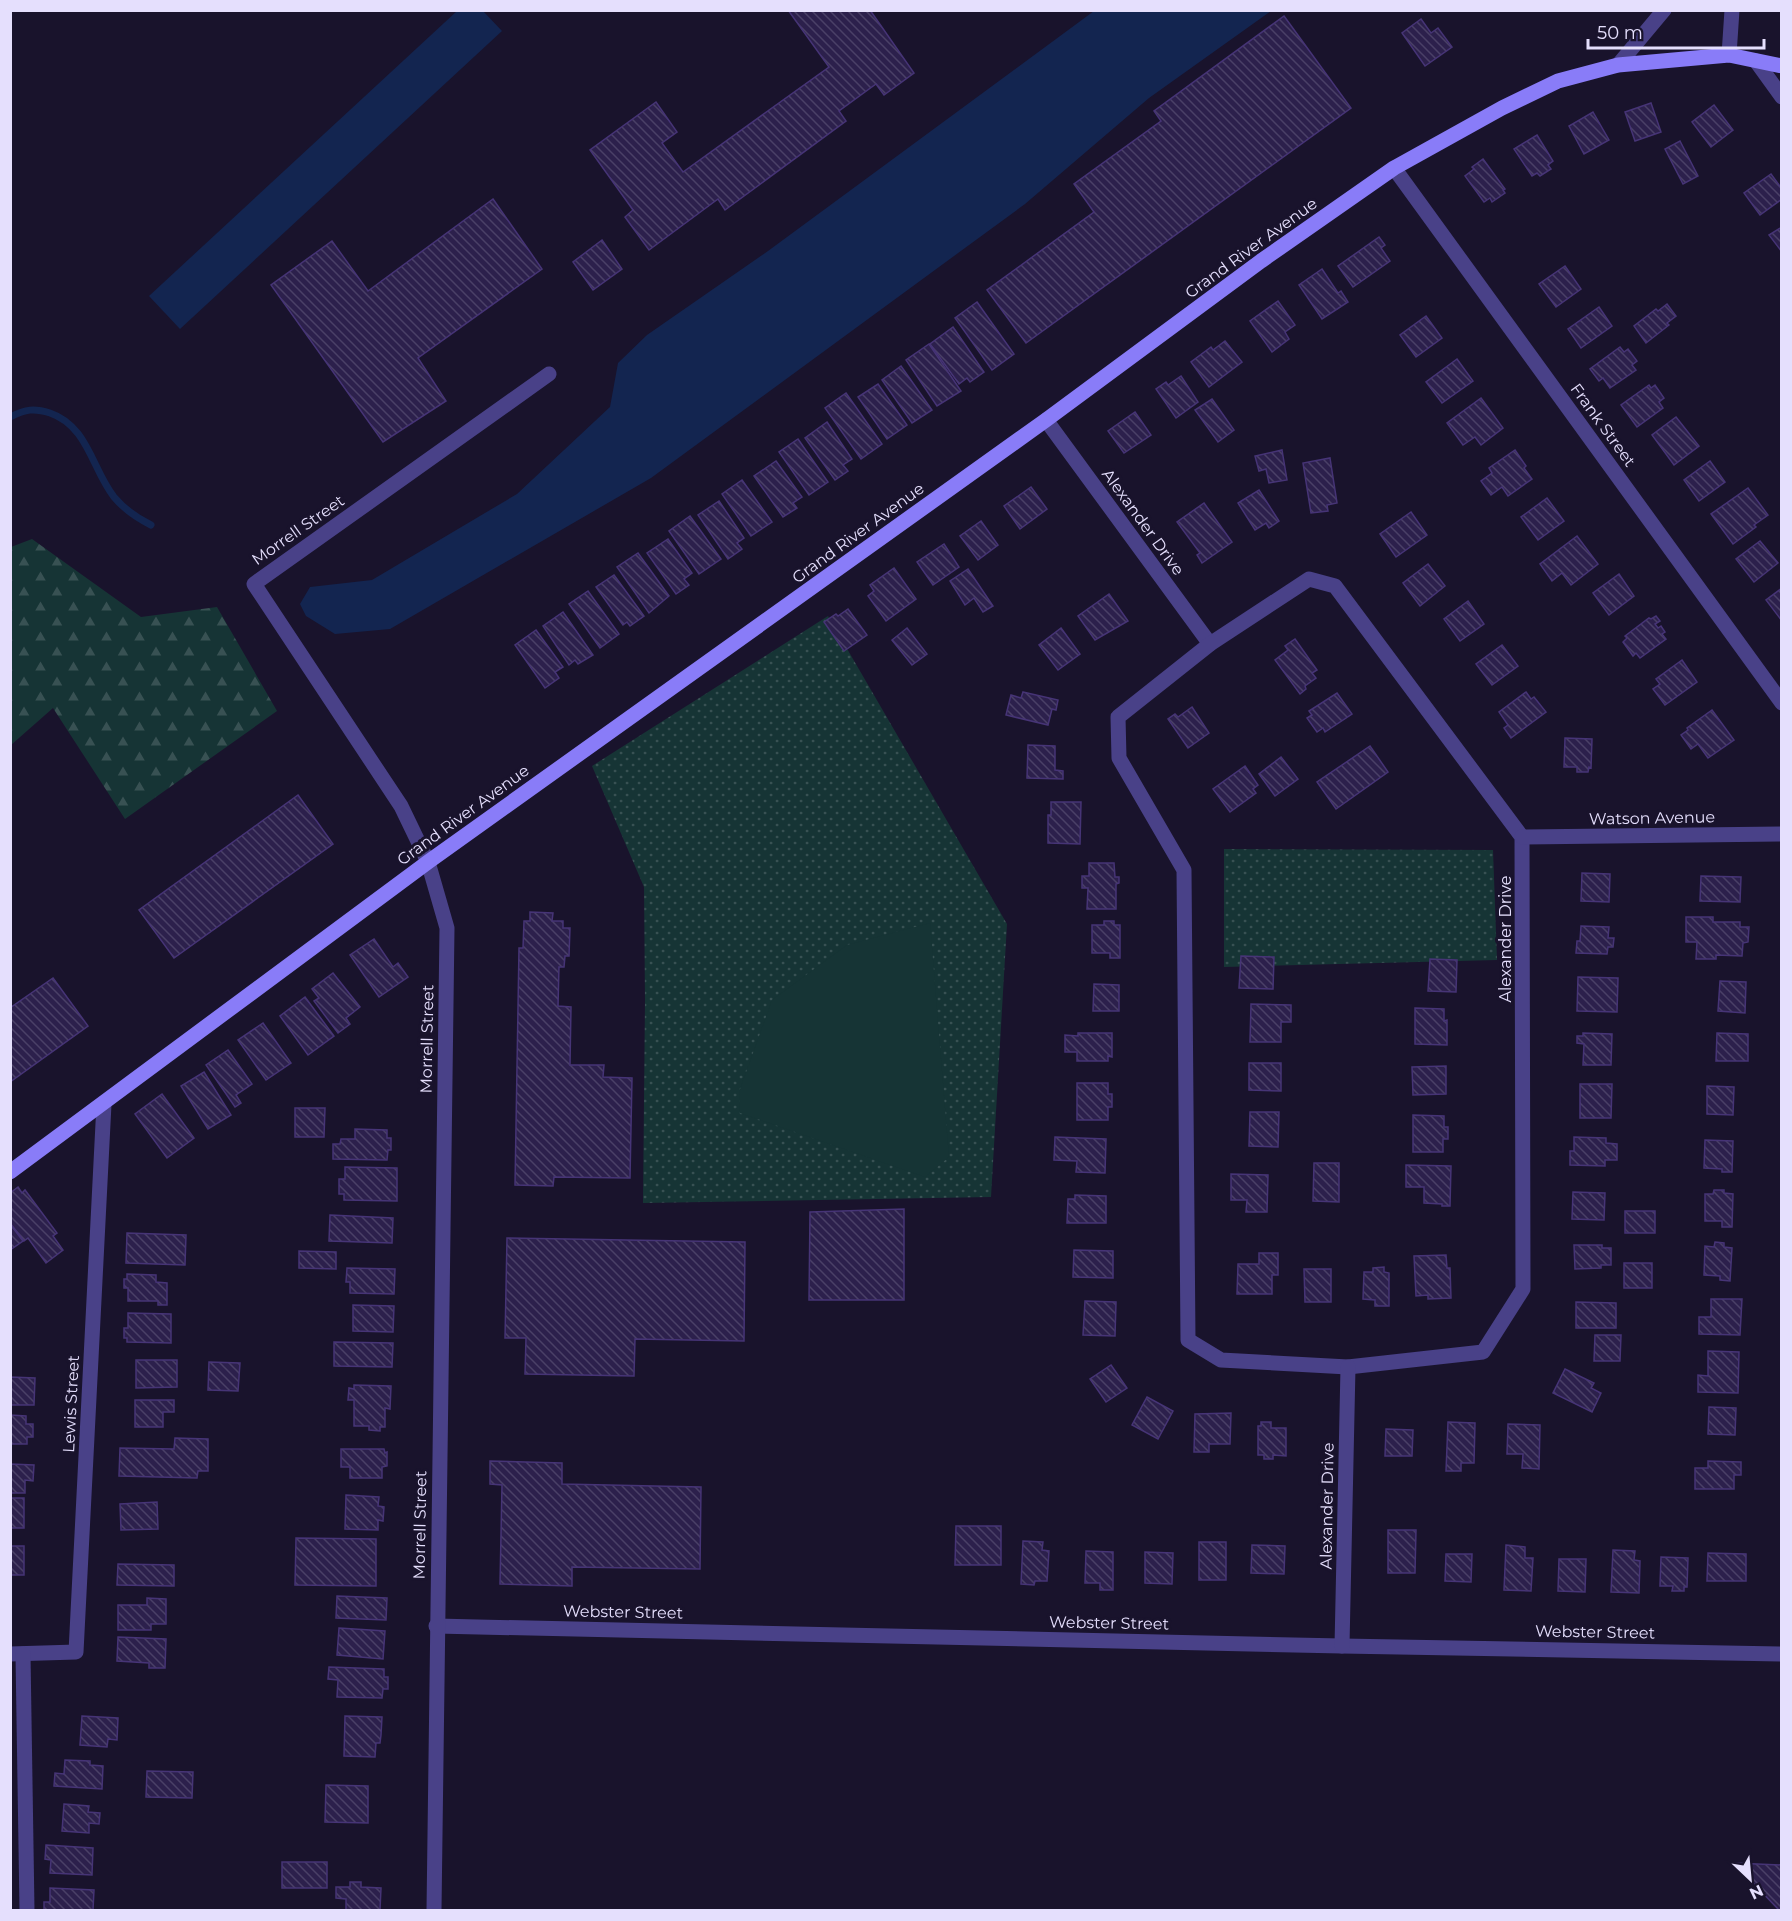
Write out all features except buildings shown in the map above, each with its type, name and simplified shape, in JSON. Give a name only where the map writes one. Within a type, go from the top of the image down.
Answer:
[{"type":"street","points":[[1618,65],[1665,10]]},
{"type":"street","points":[[1729,55],[1732,10]]},
{"type":"street","name":"Grand River Avenue","points":[[10,1172],[428,862],[1046,420],[1261,261],[1394,168],[1502,108],[1558,81],[1618,65],[1729,55],[1782,66]]},
{"type":"street","points":[[1756,61],[1782,97]]},
{"type":"street","name":"Frank Street","points":[[1394,168],[1782,703]]},
{"type":"street","name":"Morrell Street","points":[[434,1911],[447,928],[428,862],[401,806],[254,584],[549,374]]},
{"type":"street","name":"Alexander Drive","points":[[1046,420],[1210,645]]},
{"type":"street","name":"Alexander Drive","points":[[1309,579],[1335,586],[1522,837],[1523,1289],[1483,1352],[1348,1367],[1221,1360],[1188,1340],[1184,870],[1119,758],[1119,717],[1210,645],[1309,579]]},
{"type":"street","name":"Watson Avenue","points":[[1522,837],[1782,834]]},
{"type":"street","name":"Lewis Street","points":[[17,1654],[76,1652],[104,1104]]},
{"type":"street","name":"Alexander Drive","points":[[1342,1646],[1348,1367]]},
{"type":"street","name":"Webster Street","points":[[436,1626],[1342,1646],[1782,1653]]},
{"type":"street","points":[[17,1654],[27,1911]]},
{"type":"green space","points":[[32,539],[141,617],[217,607],[277,711],[125,819],[53,708],[11,745],[11,547]]},
{"type":"green space","points":[[828,616],[1007,924],[991,1197],[643,1203],[644,887],[592,766]]},
{"type":"green space","points":[[1224,849],[1493,850],[1497,960],[1224,967]]},
{"type":"green space","points":[[930,923],[949,1157],[925,1177],[740,1113],[739,1092],[772,1000],[847,945]]},
{"type":"water","points":[[457,11],[483,11],[502,31],[180,329],[149,296]]},
{"type":"water","points":[[1094,11],[1271,11],[1149,98],[1025,204],[651,478],[390,629],[335,634],[306,616],[300,604],[310,587],[372,580],[517,494],[610,407],[618,363],[647,335],[768,251]]},
{"type":"waterway","points":[[10,417],[25,411],[39,410],[63,419],[81,438],[114,497],[131,513],[151,525]]}]
